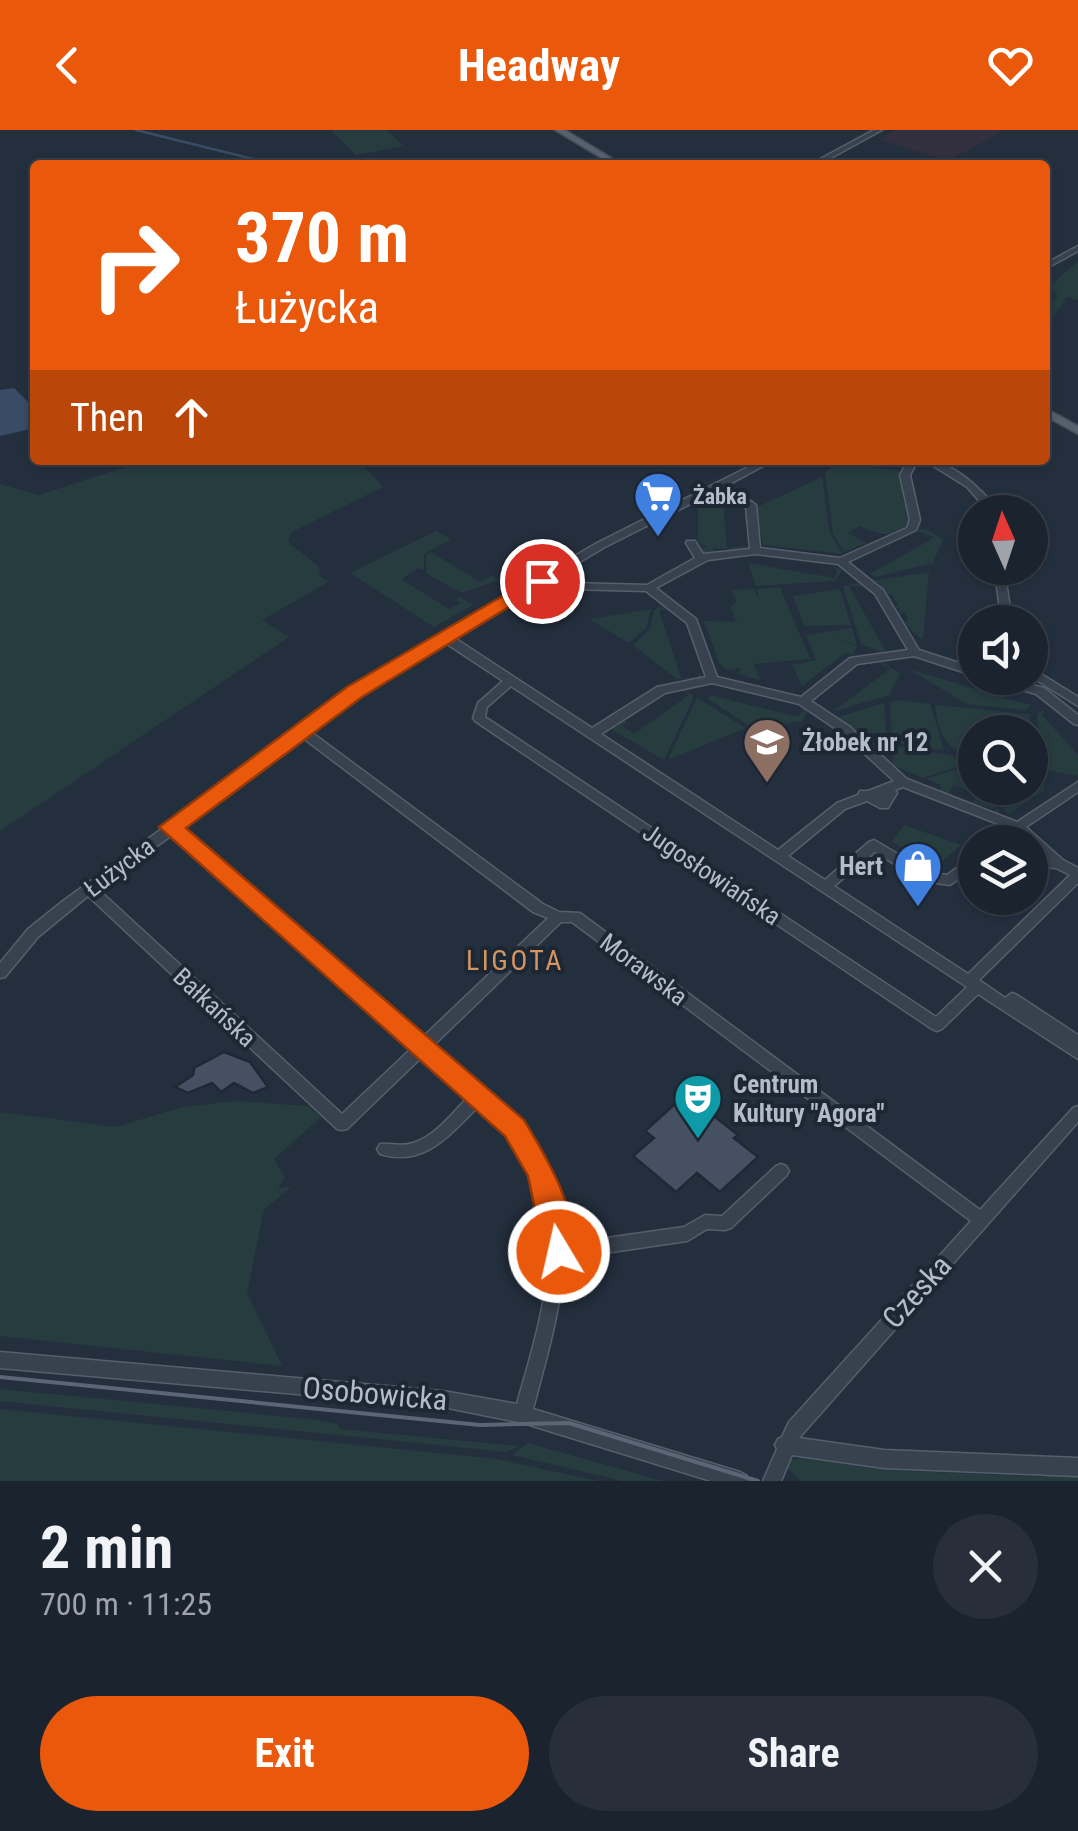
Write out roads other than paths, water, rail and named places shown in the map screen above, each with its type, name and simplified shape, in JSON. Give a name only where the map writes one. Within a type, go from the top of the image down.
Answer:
[{"type":"main road","points":[[559,130],[610,160]]},
{"type":"main road","points":[[1050,414],[1078,431]]},
{"type":"street","points":[[823,160],[880,130]]},
{"type":"street","points":[[1050,264],[1078,248]]},
{"type":"street","name":"Łużycka","points":[[0,972],[33,932],[354,692],[549,576],[759,465]]},
{"type":"street","points":[[549,576],[569,586],[649,588],[701,560],[755,551],[841,561],[911,530],[915,520],[905,482],[911,465]]},
{"type":"street","points":[[936,465],[970,485],[979,495]]},
{"type":"street","points":[[720,484],[751,505],[755,551]]},
{"type":"street","points":[[690,543],[701,560]]},
{"type":"street","points":[[841,561],[880,592],[915,652]]},
{"type":"street","points":[[649,588],[692,621],[708,680]]},
{"type":"street","name":"Jugosłowiańska","points":[[445,637],[974,982],[1078,1042]]},
{"type":"street","points":[[803,701],[854,661],[915,652],[958,666]]},
{"type":"street","points":[[697,695],[708,680]]},
{"type":"street","points":[[592,734],[661,690],[677,683],[708,680],[803,701],[846,730],[903,782],[1013,825]]},
{"type":"street","name":"Jugosłowiańska","points":[[510,681],[482,706],[479,718],[937,1026],[974,982]]},
{"type":"street","points":[[1048,683],[1078,702]]},
{"type":"street","points":[[1044,695],[1078,720]]},
{"type":"street","name":"Morawska","points":[[302,732],[538,908],[558,917],[575,917],[982,1220]]},
{"type":"street","points":[[778,856],[840,806],[903,782]]},
{"type":"street","points":[[1021,825],[1078,786]]},
{"type":"street","points":[[171,827],[481,1094],[514,1128],[541,1172],[553,1208],[559,1252],[554,1292],[523,1414]]},
{"type":"street","points":[[826,886],[874,845],[927,878],[950,880],[958,874]]},
{"type":"street","points":[[974,982],[1078,874],[1048,854]]},
{"type":"street","points":[[1048,862],[1058,863]]},
{"type":"street","name":"Bałkańska","points":[[89,890],[342,1124],[424,1048]]},
{"type":"street","points":[[424,1048],[558,917]]},
{"type":"street","name":"Jugosłowiańska","points":[[1048,1027],[1078,1052]]},
{"type":"street","points":[[385,1150],[402,1156],[417,1152],[481,1094]]},
{"type":"street","name":"Czeska","points":[[772,1481],[784,1445],[1078,1112]]},
{"type":"street","points":[[559,1252],[687,1234],[706,1222],[725,1223],[780,1172]]},
{"type":"street","name":"Osobowicka","points":[[0,1360],[443,1399],[523,1414],[740,1481]]},
{"type":"street","points":[[784,1445],[884,1460],[1078,1466]]},
{"type":"water","points":[[14,388],[30,404],[30,429],[0,436],[0,390]]},
{"type":"waterway","points":[[136,130],[257,160]]},
{"type":"tram line","points":[[0,1377],[480,1425],[569,1423],[758,1481]]},
{"type":"place","name":"Żabka","points":[[658,538]]},
{"type":"place","name":"Żłobek nr 12","points":[[767,784]]},
{"type":"place","name":"Hert","points":[[918,908]]},
{"type":"place","name":"Centrum Kultury \"Agora\"","points":[[698,1140]]},
{"type":"district","name":"LIGOTA","points":[[515,960]]}]
